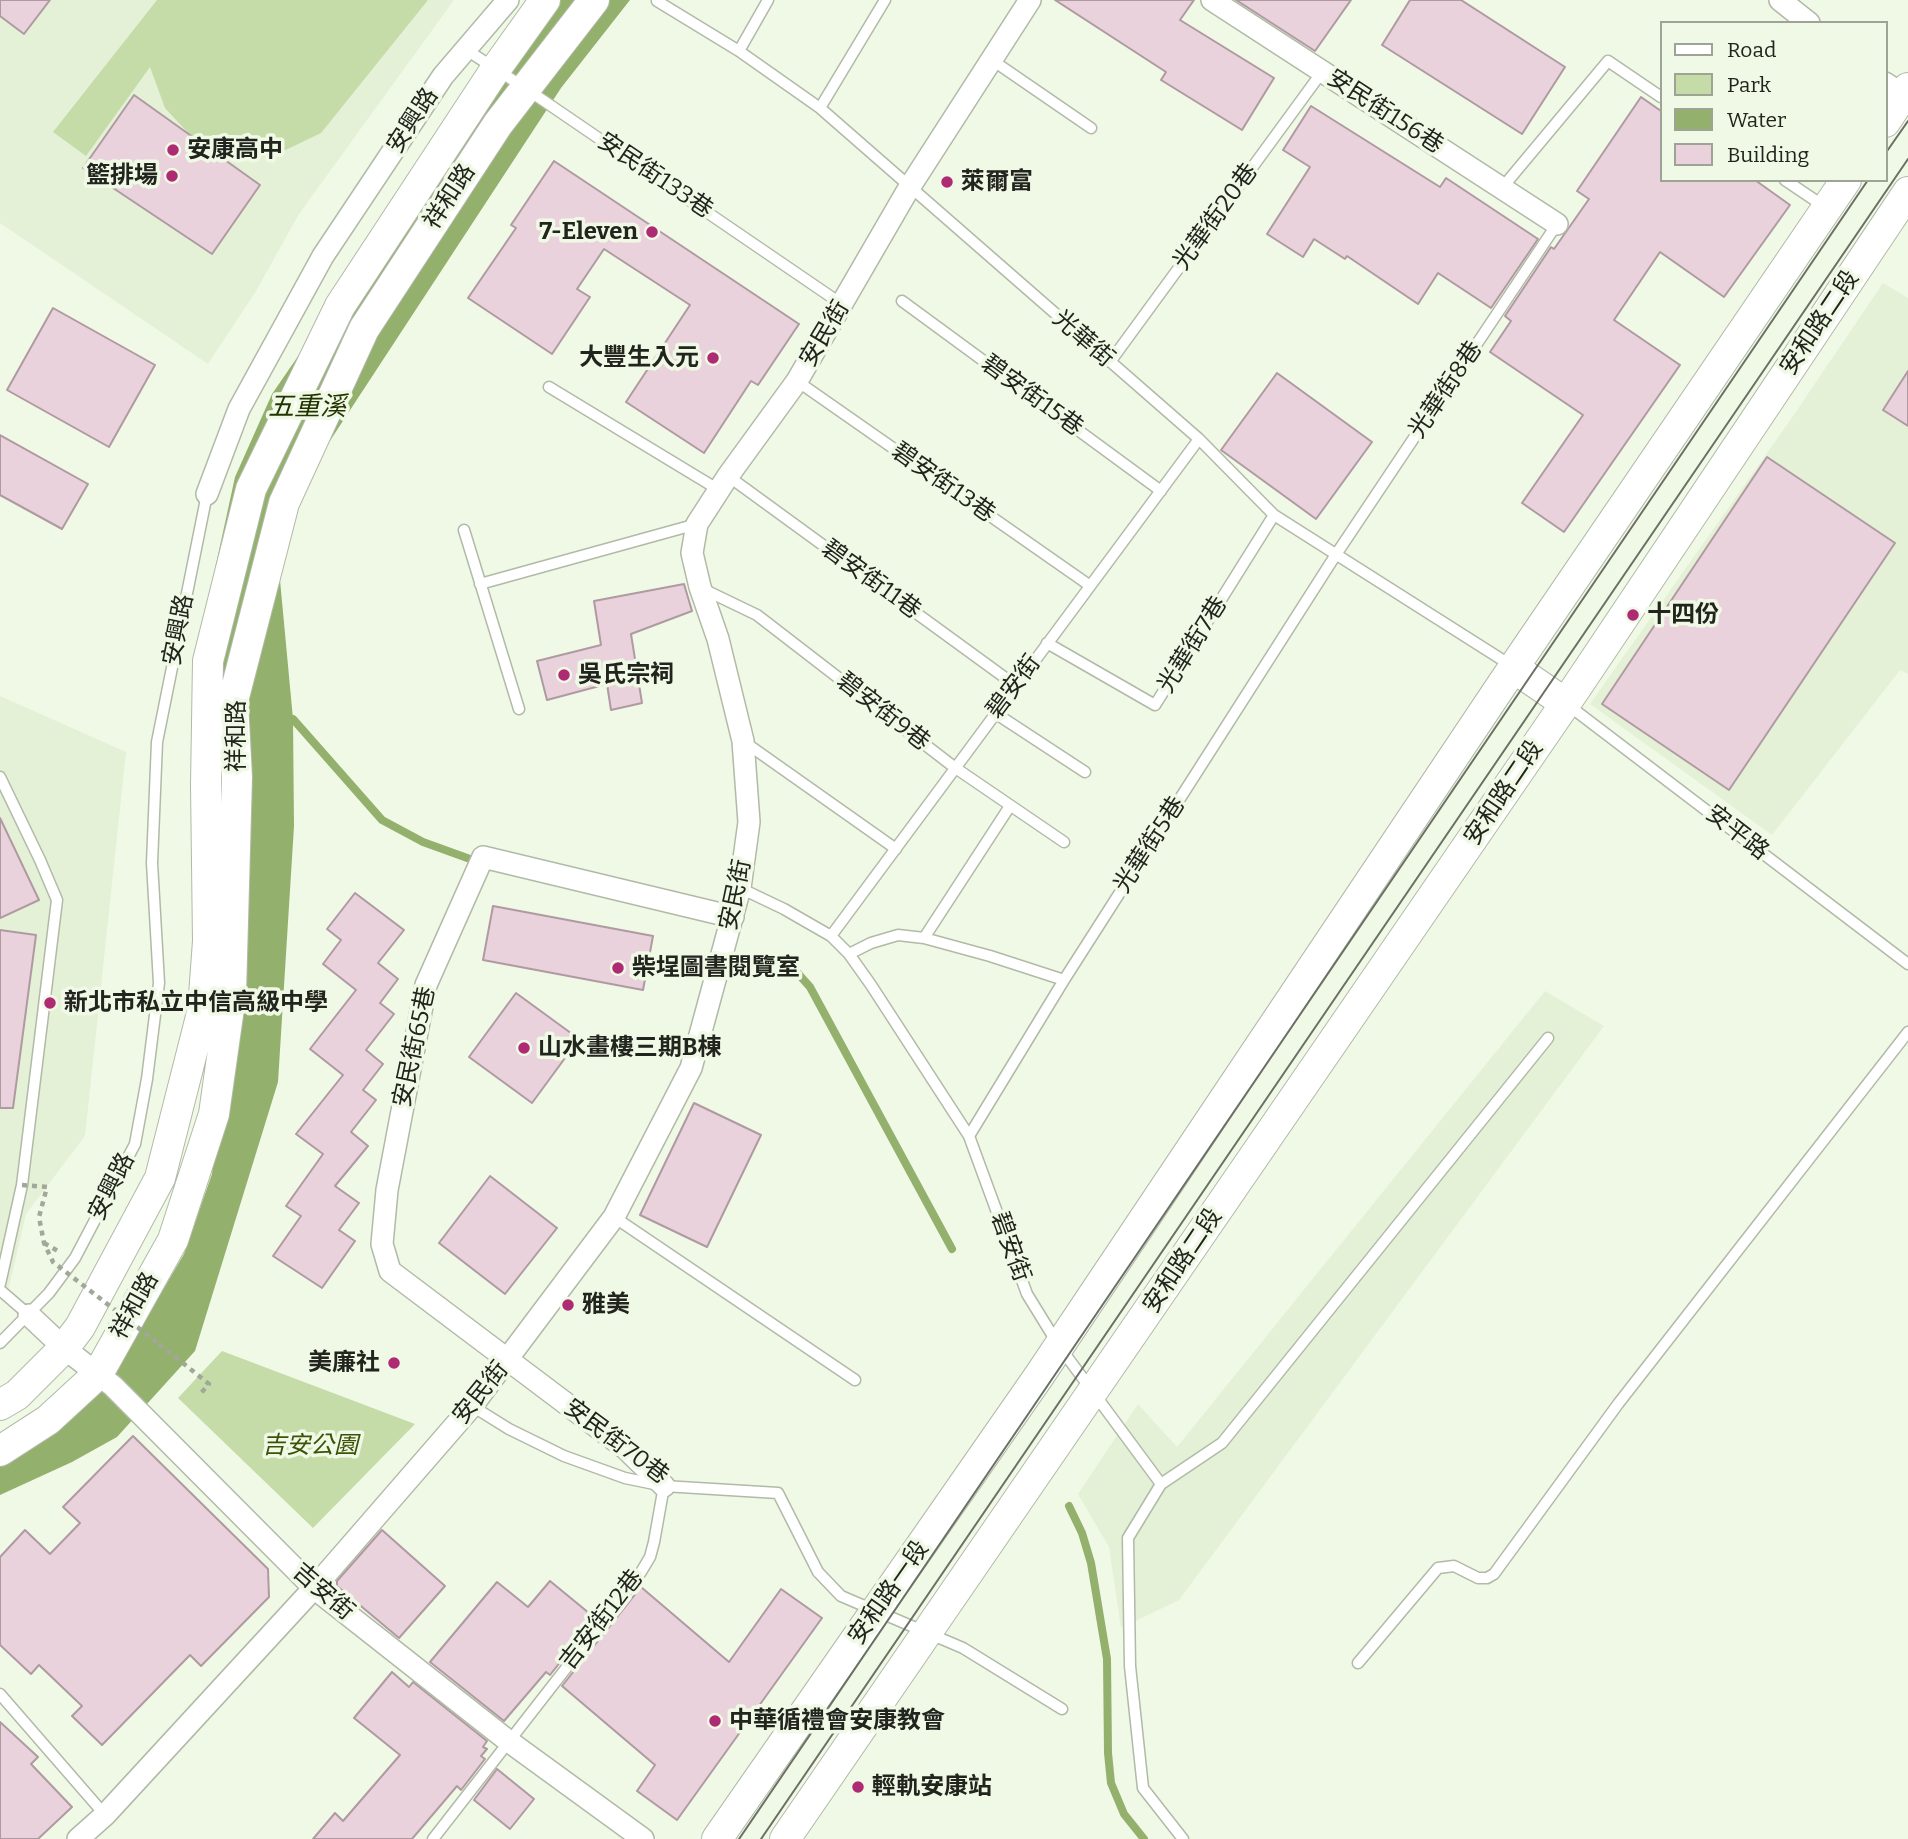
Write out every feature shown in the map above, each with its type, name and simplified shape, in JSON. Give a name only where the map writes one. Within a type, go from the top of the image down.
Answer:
[{"type":"main road","name":"祥和路","points":[[0,1405],[17,1395],[64,1348],[80,1327],[160,1178],[203,1009],[208,941],[208,660],[251,489],[340,306],[495,70],[545,0]]},
{"type":"main road","name":"祥和路","points":[[0,1451],[105,1380],[173,1240],[214,1114],[231,994],[237,777],[233,701],[284,503],[363,329],[498,124],[594,0]]},
{"type":"main road","points":[[1887,118],[1901,91]]},
{"type":"main road","points":[[1059,1346],[1514,668],[1845,182]]},
{"type":"main road","name":"安和路二段","points":[[1094,1391],[1565,703],[1908,192]]},
{"type":"main road","points":[[1514,668],[1565,703]]},
{"type":"main road","name":"安和路一段","points":[[717,1839],[1059,1346]]},
{"type":"main road","points":[[785,1839],[1094,1391]]},
{"type":"street","name":"安興路","points":[[207,494],[239,409],[323,256],[443,76],[508,0]]},
{"type":"street","name":"安民街","points":[[78,1839],[106,1815],[314,1588],[472,1406],[614,1217],[691,1068],[740,888],[749,822],[743,741],[718,639],[700,587],[692,553],[697,524],[723,483],[797,381],[909,188],[1030,0]]},
{"type":"street","name":"安民街156巷","points":[[1212,0],[1557,224]]},
{"type":"street","points":[[1780,0],[1806,21]]},
{"type":"street","name":"安民街65巷","points":[[508,1360],[390,1271],[382,1244],[387,1190],[426,985],[483,857],[733,917]]},
{"type":"street","name":"吉安街","points":[[29,1315],[64,1348],[105,1380],[314,1588],[508,1740],[643,1839]]},
{"type":"street","name":"安民街70巷","points":[[508,1360],[625,1448],[664,1486]]},
{"type":"lane","points":[[739,51],[768,0]]},
{"type":"lane","points":[[820,108],[885,0]]},
{"type":"lane","name":"光華街","points":[[657,1],[739,51],[820,108],[1199,439],[1274,515],[1514,668]]},
{"type":"lane","name":"安民街133巷","points":[[465,49],[843,305]]},
{"type":"lane","points":[[992,60],[1091,128]]},
{"type":"lane","points":[[1502,188],[1608,61],[1660,96]]},
{"type":"lane","name":"光華街20巷","points":[[1110,362],[1322,72]]},
{"type":"lane","points":[[1788,182],[1827,208]]},
{"type":"lane","name":"光華街8巷","points":[[1335,556],[1557,224]]},
{"type":"lane","name":"碧安街15巷","points":[[902,301],[1161,491]]},
{"type":"lane","name":"碧安街13巷","points":[[797,381],[1089,585]]},
{"type":"lane","name":"碧安街11巷","points":[[549,387],[723,483],[1015,685]]},
{"type":"lane","name":"碧安街","points":[[831,936],[1199,439]]},
{"type":"lane","name":"安興路","points":[[0,1343],[29,1315],[75,1258],[135,1144],[147,1079],[159,983],[152,863],[157,742],[207,494]]},
{"type":"lane","name":"光華街7巷","points":[[1047,643],[1155,705],[1274,515]]},
{"type":"lane","points":[[480,584],[697,524]]},
{"type":"lane","points":[[464,530],[519,709]]},
{"type":"lane","name":"光華街5巷","points":[[969,1136],[1064,980],[1335,556]]},
{"type":"lane","name":"碧安街9巷","points":[[700,587],[757,615],[954,767],[1064,842]]},
{"type":"lane","name":"安平路","points":[[1565,703],[1908,964]]},
{"type":"lane","points":[[995,713],[1085,772]]},
{"type":"lane","points":[[743,741],[896,849]]},
{"type":"lane","points":[[0,777],[57,900],[22,1185],[0,1284]]},
{"type":"lane","points":[[924,938],[1010,806]]},
{"type":"lane","name":"碧安街","points":[[740,888],[785,909],[831,936],[849,954],[969,1136],[1027,1294],[1059,1346],[1161,1484]]},
{"type":"lane","points":[[849,954],[871,943],[898,935],[924,938],[1064,980]]},
{"type":"lane","points":[[1358,1663],[1438,1569],[1454,1566],[1478,1578],[1487,1578],[1494,1574],[1618,1404],[1908,1031]]},
{"type":"lane","points":[[1183,1839],[1143,1788],[1130,1666],[1128,1538],[1161,1484],[1222,1443],[1548,1038]]},
{"type":"lane","points":[[614,1217],[855,1380]]},
{"type":"lane","points":[[0,1290],[29,1315]]},
{"type":"lane","points":[[472,1406],[509,1429],[564,1456],[625,1478],[664,1486]]},
{"type":"lane","name":"安民街70巷","points":[[664,1486],[778,1493],[814,1565],[827,1583],[841,1596],[876,1612]]},
{"type":"lane","name":"吉安街12巷","points":[[433,1839],[641,1572],[650,1557],[664,1486]]},
{"type":"lane","points":[[876,1612],[963,1648],[1062,1709]]},
{"type":"lane","points":[[0,1694],[106,1815]]},
{"type":"path","points":[[22,1185],[47,1187],[39,1217],[44,1243],[53,1262],[209,1384],[200,1394]]},
{"type":"shaded area","name":"安康高中","points":[[0,0],[454,0],[299,214],[256,291],[208,364],[0,223]]},
{"type":"shaded area","points":[[1883,283],[1908,298],[1908,674],[1900,670],[1772,835],[1590,704],[1791,419]]},
{"type":"shaded area","name":"新北市私立中信高級中學","points":[[0,696],[126,752],[85,1136],[26,1214],[8,1291],[0,1289]]},
{"type":"shaded area","points":[[1545,991],[1604,1026],[1179,1600],[1121,1628],[1109,1547],[1078,1494],[1138,1404],[1177,1447]]},
{"type":"green space","points":[[157,0],[428,0],[321,133],[271,157],[237,156],[191,136],[165,108],[150,67],[86,156],[53,132]]},
{"type":"green space","name":"吉安公園","points":[[222,1351],[415,1424],[313,1528],[178,1398]]},
{"type":"water","name":"五重溪","points":[[535,0],[630,0],[561,88],[320,456],[277,548],[293,719],[294,826],[278,1082],[195,1351],[117,1437],[72,1462],[0,1495],[0,1436],[130,1346],[184,1254],[212,1174],[217,1117],[226,757],[213,578],[235,477],[272,394],[495,70]]},
{"type":"building","points":[[0,0],[50,0],[24,34],[0,16]]},
{"type":"building","points":[[1055,0],[1194,0],[1180,20],[1274,78],[1242,130],[1161,80],[1166,72]]},
{"type":"building","points":[[1236,0],[1351,0],[1315,51]]},
{"type":"building","points":[[1410,0],[1461,0],[1565,67],[1522,134],[1382,45]]},
{"type":"building","name":"籃排場","points":[[134,95],[260,185],[212,254],[83,168]]},
{"type":"building","points":[[1641,97],[1660,110],[1660,182],[1758,182],[1790,205],[1724,297],[1660,252],[1614,320],[1680,365],[1564,532],[1522,503],[1583,415],[1490,352],[1511,321],[1505,316],[1551,247],[1554,249],[1589,199],[1577,191]]},
{"type":"building","points":[[1311,106],[1440,187],[1446,178],[1538,239],[1491,308],[1438,273],[1418,304],[1347,256],[1345,259],[1314,239],[1303,257],[1267,234],[1310,167],[1283,150]]},
{"type":"building","points":[[554,161],[799,324],[758,385],[751,381],[704,453],[626,402],[690,305],[604,249],[577,289],[590,297],[552,354],[468,298],[516,228],[511,225]]},
{"type":"building","points":[[53,308],[155,365],[109,447],[7,390]]},
{"type":"building","points":[[1908,371],[1908,426],[1883,410]]},
{"type":"building","points":[[1277,373],[1372,442],[1316,519],[1221,450]]},
{"type":"building","points":[[0,435],[88,484],[62,529],[0,495]]},
{"type":"building","points":[[1767,457],[1895,543],[1729,790],[1602,704]]},
{"type":"building","points":[[684,584],[692,611],[631,634],[642,703],[611,710],[607,684],[547,700],[537,661],[601,645],[594,601]]},
{"type":"building","points":[[0,818],[39,900],[0,918]]},
{"type":"building","points":[[355,893],[404,930],[378,963],[398,979],[380,1003],[394,1014],[366,1050],[383,1064],[363,1090],[376,1100],[351,1132],[368,1146],[335,1186],[359,1203],[339,1230],[355,1241],[322,1288],[273,1256],[301,1216],[286,1206],[323,1154],[296,1134],[343,1075],[310,1049],[356,990],[323,964],[341,940],[327,929]]},
{"type":"building","points":[[493,906],[653,936],[643,990],[483,960]]},
{"type":"building","points":[[0,930],[36,935],[13,1108],[0,1108]]},
{"type":"building","name":"山水畫樓三期B棟","points":[[516,993],[579,1039],[532,1103],[469,1057]]},
{"type":"building","points":[[694,1103],[761,1135],[707,1247],[640,1215]]},
{"type":"building","points":[[490,1176],[557,1228],[505,1294],[439,1243]]},
{"type":"building","points":[[133,1436],[268,1569],[269,1597],[201,1666],[190,1655],[102,1745],[72,1716],[82,1706],[39,1665],[31,1674],[0,1645],[0,1557],[25,1530],[50,1554],[80,1523],[63,1507]]},
{"type":"building","points":[[382,1530],[445,1586],[399,1638],[337,1586],[337,1581]]},
{"type":"building","points":[[550,1581],[595,1618],[550,1675],[546,1672],[504,1721],[430,1662],[497,1582],[528,1607]]},
{"type":"building","points":[[641,1587],[729,1662],[781,1589],[822,1618],[677,1820],[637,1791],[655,1765],[562,1686]]},
{"type":"building","points":[[392,1672],[409,1687],[413,1682],[487,1741],[483,1747],[487,1749],[481,1756],[485,1759],[461,1790],[457,1786],[412,1839],[313,1839],[335,1813],[343,1821],[400,1755],[354,1718]]},
{"type":"building","points":[[0,1722],[38,1757],[31,1764],[72,1807],[38,1839],[0,1839]]},
{"type":"building","points":[[497,1769],[534,1799],[510,1829],[474,1800]]},
{"type":"waterway","points":[[286,718],[293,719],[382,820],[423,842],[470,859]]},
{"type":"waterway","points":[[786,960],[810,987],[952,1249]]},
{"type":"waterway","points":[[1069,1506],[1082,1533],[1091,1563],[1107,1659],[1111,1783],[1124,1814],[1144,1839]]},
{"type":"tram line","points":[[1887,151],[1908,121]]},
{"type":"tram line","points":[[761,1839],[1908,159]]},
{"type":"tram line","points":[[739,1839],[1867,182]]},
{"type":"place","name":"安康高中","points":[[173,150]]},
{"type":"place","name":"籃排場","points":[[172,176]]},
{"type":"place","name":"萊爾富","points":[[947,182]]},
{"type":"place","name":"7-Eleven","points":[[652,232]]},
{"type":"place","name":"大豐生入元","points":[[713,358]]},
{"type":"place","name":"十四份","points":[[1633,615]]},
{"type":"place","name":"吳氏宗祠","points":[[564,675]]},
{"type":"place","name":"柴埕圖書閱覽室","points":[[618,968]]},
{"type":"place","name":"新北市私立中信高級中學","points":[[50,1003]]},
{"type":"place","name":"山水畫樓三期B棟","points":[[524,1048]]},
{"type":"place","name":"雅美","points":[[568,1305]]},
{"type":"place","name":"美廉社","points":[[394,1363]]},
{"type":"place","name":"中華循禮會安康教會","points":[[715,1721]]},
{"type":"place","name":"輕軌安康站","points":[[858,1787]]}]
